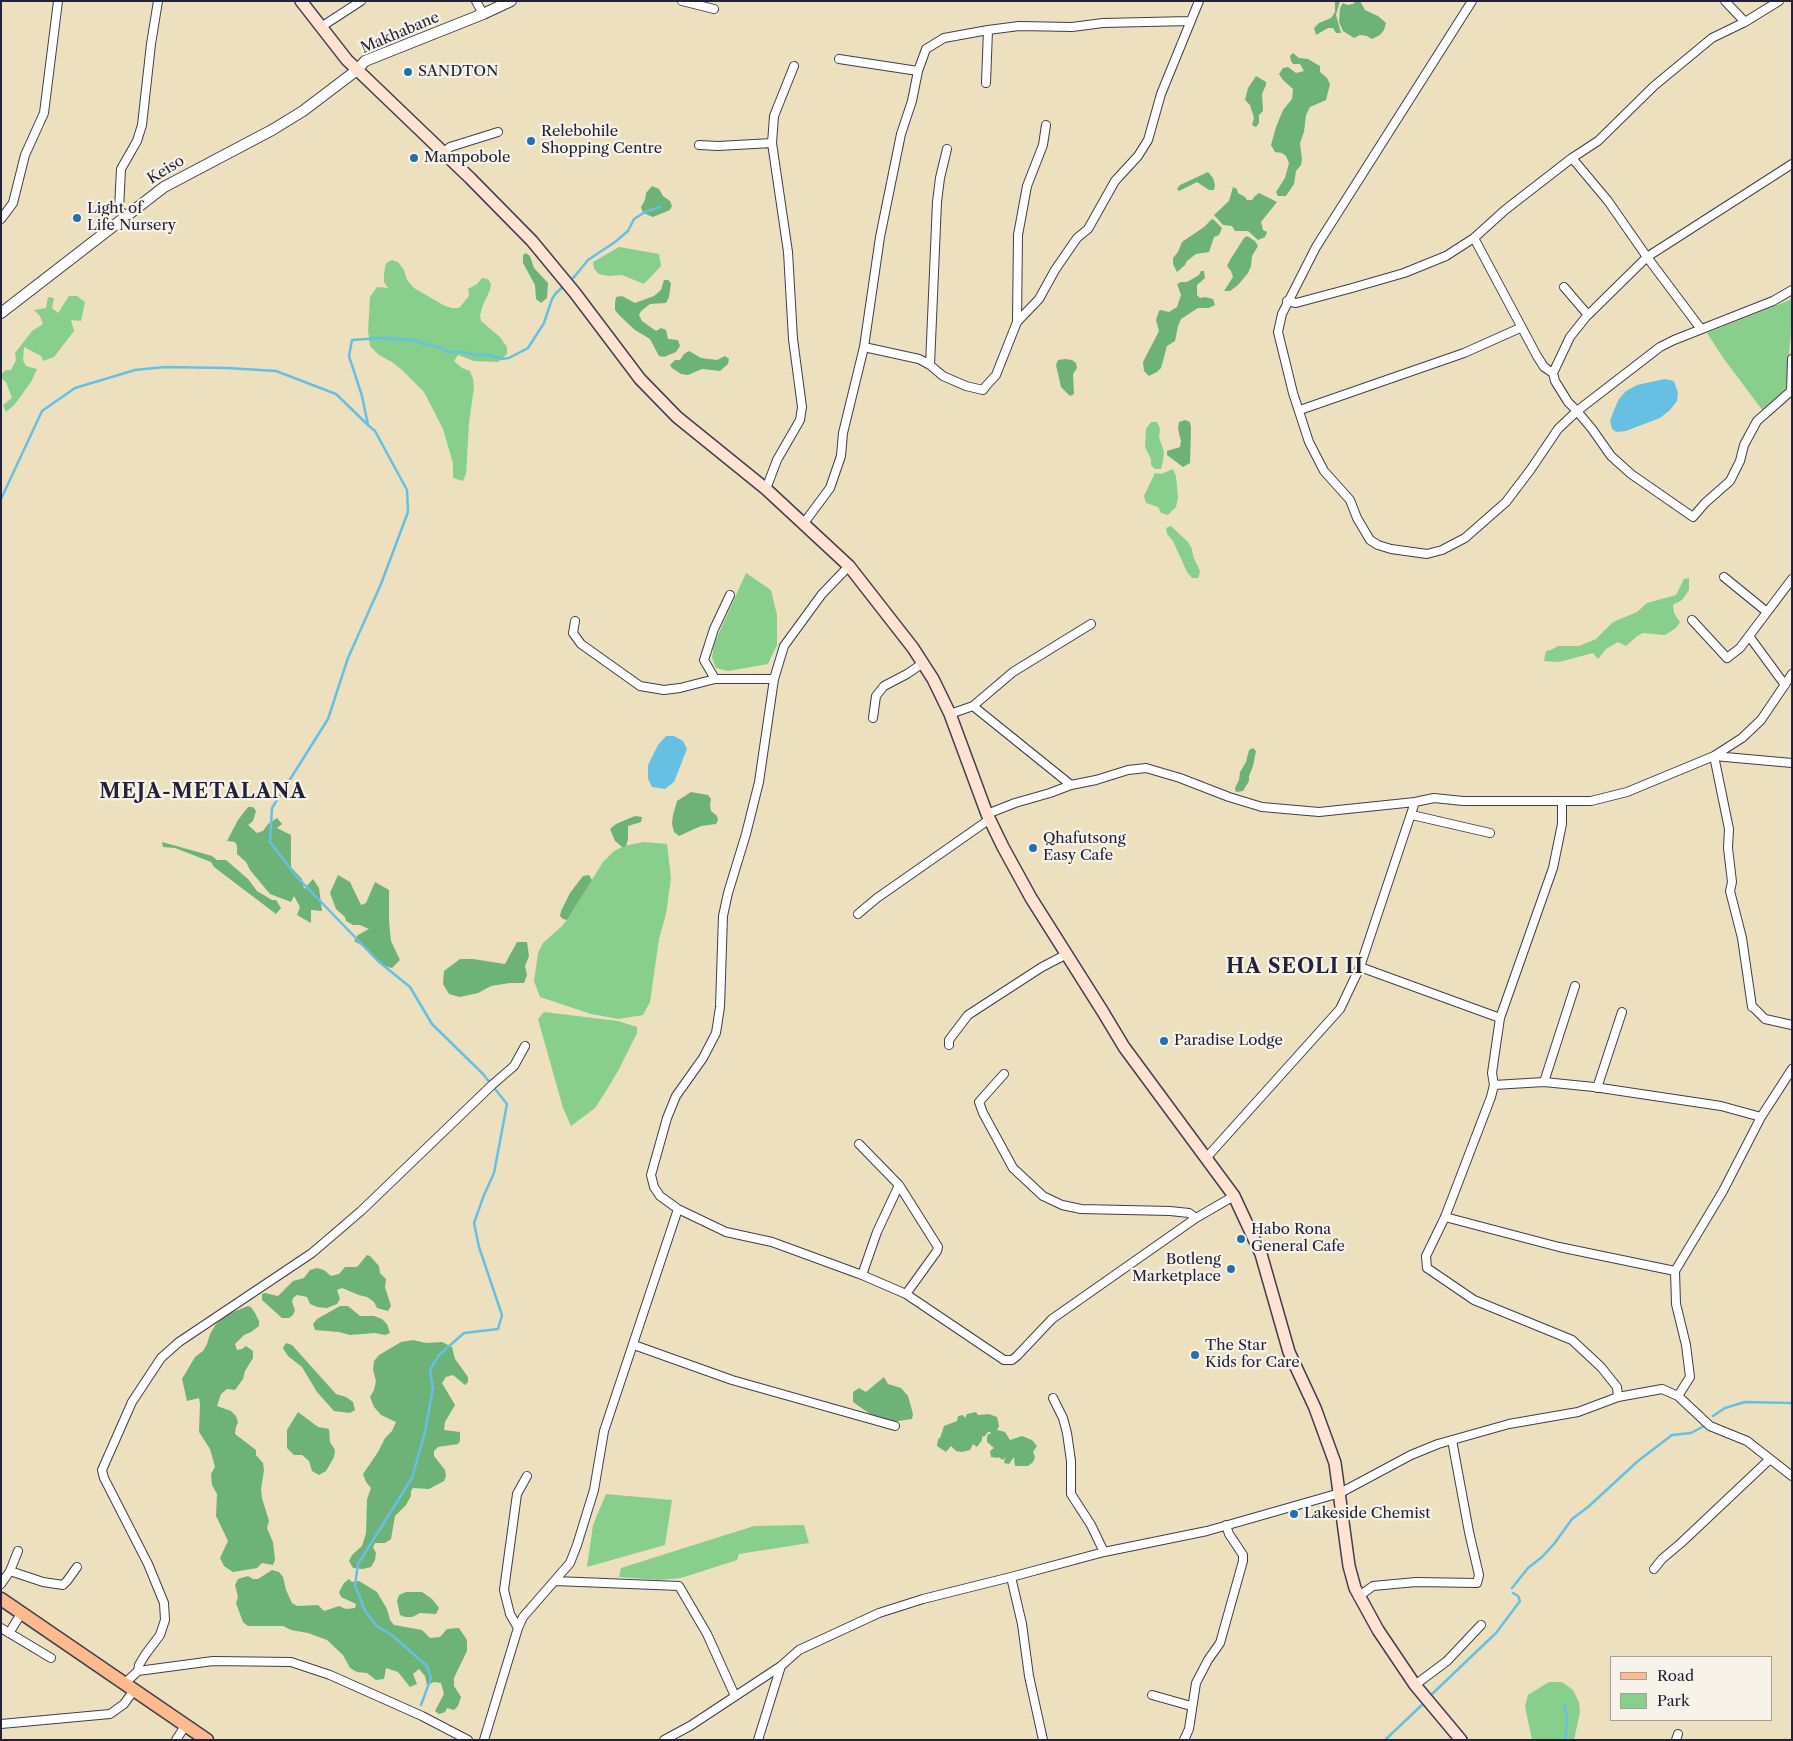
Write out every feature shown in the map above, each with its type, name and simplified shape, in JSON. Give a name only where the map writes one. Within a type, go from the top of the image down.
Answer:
[{"type":"main road","points":[[301,1],[320,27],[357,70],[470,178],[532,241],[575,293],[640,379],[677,417],[766,489],[849,566],[913,648],[933,679],[950,714],[988,817],[1002,847],[1031,898],[1124,1046],[1234,1196],[1260,1254],[1289,1352],[1315,1408],[1335,1463],[1349,1566],[1358,1597],[1418,1688],[1461,1740]]},
{"type":"main road","points":[[1,1599],[207,1740]]},
{"type":"street","points":[[1,219],[12,203],[25,154],[44,113],[58,1]]},
{"type":"street","points":[[126,217],[119,209],[121,169],[137,141],[142,125],[150,44],[158,1]]},
{"type":"street","points":[[320,27],[361,1]]},
{"type":"street","points":[[476,1],[483,14]]},
{"type":"street","name":"Makhabane","points":[[357,70],[365,61],[511,1]]},
{"type":"street","points":[[682,1],[714,9]]},
{"type":"street","points":[[1017,322],[1039,299],[1055,270],[1077,238],[1088,229],[1115,182],[1138,156],[1148,140],[1161,94],[1199,1]]},
{"type":"street","points":[[1472,1],[1316,248],[1287,301],[1278,332],[1293,393],[1309,442],[1324,471],[1350,500],[1357,518],[1370,540],[1391,549],[1427,554],[1442,550],[1465,538],[1503,505],[1531,469],[1558,429],[1577,411],[1660,347],[1773,301],[1792,290]]},
{"type":"street","points":[[1724,1],[1744,22]]},
{"type":"street","points":[[1287,301],[1296,303],[1404,273],[1446,256],[1474,238],[1505,210],[1572,158],[1598,141],[1654,86],[1712,38],[1779,1]]},
{"type":"street","points":[[804,523],[830,488],[841,456],[843,433],[864,347],[880,237],[900,134],[912,101],[918,71],[926,49],[944,38],[1019,26],[1072,27],[1103,23],[1190,21]]},
{"type":"street","points":[[986,83],[988,30]]},
{"type":"street","points":[[838,59],[918,71]]},
{"type":"street","points":[[766,489],[777,460],[800,420],[802,407],[793,339],[788,252],[772,143],[774,116],[794,66]]},
{"type":"street","name":"Keiso","points":[[1,313],[164,187],[217,157],[272,130],[303,111],[357,70]]},
{"type":"street","points":[[864,347],[918,359],[955,382],[982,390],[996,375],[1017,322],[1018,235],[1027,186],[1042,144],[1046,125]]},
{"type":"street","points":[[443,153],[450,147],[498,132]]},
{"type":"street","points":[[699,145],[718,146],[772,143]]},
{"type":"street","points":[[930,365],[937,202],[940,178],[947,149]]},
{"type":"street","points":[[1572,158],[1608,201],[1701,329]]},
{"type":"street","points":[[1792,164],[1647,257],[1588,315],[1570,337],[1553,373],[1555,381],[1564,395],[1592,428],[1611,456],[1631,474],[1694,517],[1705,503],[1730,481],[1740,461],[1744,445],[1757,421],[1791,390],[1792,359]]},
{"type":"street","points":[[1474,238],[1520,328],[1544,367],[1553,373]]},
{"type":"street","points":[[1564,287],[1588,315]]},
{"type":"street","points":[[1300,410],[1464,354],[1520,328]]},
{"type":"street","points":[[849,566],[822,594],[784,646],[774,679],[759,782],[723,916],[720,1007],[716,1033],[703,1058],[676,1096],[667,1118],[651,1175],[654,1187],[660,1196],[678,1209],[726,1232],[772,1242],[862,1275],[906,1294],[1004,1360],[1012,1360],[1017,1356],[1052,1319],[1196,1218],[1234,1196]]},
{"type":"street","points":[[1724,577],[1767,612]]},
{"type":"street","points":[[1692,620],[1727,658],[1740,648],[1792,579]]},
{"type":"street","points":[[715,678],[704,660],[714,629],[730,595]]},
{"type":"street","points":[[575,622],[573,633],[581,644],[640,686],[668,689],[700,684],[715,678],[774,679]]},
{"type":"street","points":[[950,714],[973,706],[1013,672],[1091,624]]},
{"type":"street","points":[[1749,636],[1785,685]]},
{"type":"street","points":[[873,718],[876,696],[884,686],[923,663]]},
{"type":"street","points":[[858,914],[893,886],[988,817],[1008,805],[1071,785],[1096,780],[1128,770],[1146,768],[1180,778],[1229,798],[1262,807],[1319,812],[1415,802],[1434,798],[1463,801],[1592,802],[1628,792],[1714,756],[1742,738],[1761,720],[1792,674]]},
{"type":"street","points":[[973,706],[1071,785]]},
{"type":"street","points":[[1714,756],[1792,763]]},
{"type":"street","points":[[1714,756],[1729,829],[1728,848],[1732,882],[1730,891],[1742,938],[1753,1008],[1765,1019],[1792,1025]]},
{"type":"street","points":[[1207,1157],[1340,1009],[1360,967],[1412,816],[1415,802]]},
{"type":"street","points":[[1562,802],[1562,824],[1553,868],[1500,1018],[1492,1073],[1494,1085],[1491,1096],[1445,1217],[1426,1256],[1428,1268],[1474,1300],[1572,1340],[1602,1368],[1616,1387],[1618,1397]]},
{"type":"street","points":[[1412,816],[1490,833]]},
{"type":"street","points":[[949,1045],[950,1040],[968,1015],[1042,967],[1067,954]]},
{"type":"street","points":[[1360,967],[1500,1018]]},
{"type":"street","points":[[1544,1082],[1575,986]]},
{"type":"street","points":[[1597,1088],[1622,1012]]},
{"type":"street","points":[[1,1724],[110,1714],[124,1704],[138,1672],[139,1665],[160,1635],[165,1620],[164,1603],[148,1564],[104,1478],[102,1470],[132,1402],[161,1358],[173,1347],[312,1253],[367,1205],[514,1066],[525,1046]]},
{"type":"street","points":[[1678,1396],[1690,1377],[1686,1345],[1676,1304],[1675,1272],[1723,1191],[1761,1117],[1792,1069]]},
{"type":"street","points":[[1004,1074],[979,1102],[1013,1168],[1043,1196],[1081,1209],[1170,1211],[1189,1213],[1196,1218]]},
{"type":"street","points":[[1494,1085],[1544,1082],[1597,1088],[1721,1106],[1761,1117]]},
{"type":"street","points":[[859,1144],[899,1185],[938,1247],[906,1294]]},
{"type":"street","points":[[862,1275],[877,1232],[899,1185]]},
{"type":"street","points":[[484,1740],[523,1617],[570,1563],[577,1545],[594,1490],[604,1431],[678,1209]]},
{"type":"street","points":[[1445,1217],[1560,1247],[1675,1272]]},
{"type":"street","points":[[634,1345],[732,1380],[895,1426]]},
{"type":"street","points":[[664,1740],[690,1726],[781,1666],[799,1650],[879,1613],[923,1599],[1104,1552],[1207,1531],[1340,1493],[1411,1455],[1452,1440],[1509,1424],[1578,1412],[1618,1397],[1662,1389],[1678,1396],[1710,1426],[1747,1441],[1792,1476]]},
{"type":"street","points":[[1052,1398],[1063,1418],[1066,1433],[1070,1461],[1071,1494],[1091,1525],[1104,1552]]},
{"type":"street","points":[[1358,1597],[1373,1586],[1416,1582],[1477,1583],[1479,1575],[1452,1440]]},
{"type":"street","points":[[1654,1569],[1662,1559],[1770,1458]]},
{"type":"street","points":[[518,1628],[510,1614],[504,1590],[517,1494],[527,1476]]},
{"type":"street","points":[[1184,1740],[1189,1729],[1196,1683],[1208,1660],[1220,1643],[1243,1560],[1243,1555],[1229,1534],[1226,1525]]},
{"type":"street","points":[[1,1584],[10,1571],[18,1551]]},
{"type":"street","points":[[10,1571],[43,1582],[63,1585],[77,1567]]},
{"type":"street","points":[[1011,1577],[1022,1624],[1029,1676],[1043,1740]]},
{"type":"street","points":[[555,1581],[679,1586],[707,1634],[735,1696]]},
{"type":"street","points":[[22,1614],[5,1630],[51,1658]]},
{"type":"street","points":[[1418,1688],[1481,1625]]},
{"type":"street","points":[[138,1672],[213,1661],[291,1662],[330,1675],[422,1716],[468,1740]]},
{"type":"street","points":[[758,1740],[781,1666]]},
{"type":"street","points":[[1152,1695],[1191,1706]]},
{"type":"street","points":[[176,1740],[185,1726]]},
{"type":"green space","points":[[1335,1],[1340,1],[1336,15],[1341,33],[1336,33],[1333,28],[1328,28],[1316,35],[1314,28],[1319,23],[1331,18],[1335,12]]},
{"type":"green space","points":[[1356,1],[1360,1],[1365,10],[1378,16],[1386,23],[1380,35],[1372,39],[1360,35],[1354,38],[1343,31],[1339,22],[1340,8],[1343,3],[1347,5],[1353,4]]},
{"type":"green space","points":[[1293,53],[1299,58],[1308,59],[1320,66],[1320,72],[1327,78],[1330,84],[1326,100],[1310,107],[1306,115],[1304,132],[1300,143],[1302,160],[1301,165],[1296,171],[1294,184],[1286,196],[1278,196],[1276,192],[1285,178],[1289,163],[1286,156],[1275,152],[1271,145],[1283,110],[1292,99],[1293,89],[1279,74],[1283,68],[1288,67],[1296,73],[1304,71],[1300,64],[1293,64],[1291,61],[1290,56]]},
{"type":"green space","points":[[1256,76],[1266,82],[1266,85],[1262,94],[1263,111],[1259,115],[1259,123],[1256,127],[1252,125],[1254,118],[1250,105],[1245,100],[1248,88]]},
{"type":"green space","points":[[1208,172],[1213,178],[1214,190],[1209,190],[1197,182],[1179,191],[1177,189],[1180,185]]},
{"type":"green space","points":[[652,186],[659,189],[672,206],[670,210],[653,217],[643,213],[641,207],[646,193]]},
{"type":"green space","points":[[1233,187],[1247,200],[1252,200],[1259,193],[1277,202],[1261,222],[1263,230],[1267,232],[1265,237],[1258,240],[1248,231],[1235,231],[1232,226],[1223,225],[1214,215],[1229,201]]},
{"type":"green space","points":[[1212,219],[1222,228],[1219,235],[1214,237],[1209,252],[1196,254],[1177,272],[1173,264],[1173,258],[1182,242]]},
{"type":"green space","points":[[1247,236],[1255,241],[1258,246],[1252,256],[1251,266],[1238,285],[1230,291],[1224,291],[1233,277],[1227,266]]},
{"type":"green space","points":[[619,247],[659,254],[661,266],[644,284],[622,275],[608,276],[599,274],[594,269],[593,262]]},
{"type":"green space","points":[[526,253],[530,256],[534,268],[548,283],[547,298],[541,303],[536,299],[535,285],[523,263],[523,255]]},
{"type":"green space","points":[[392,260],[398,262],[404,270],[407,280],[414,288],[452,308],[459,308],[469,296],[468,289],[477,284],[482,278],[488,279],[491,284],[480,315],[481,321],[500,337],[507,347],[507,354],[498,362],[474,361],[458,355],[454,361],[462,368],[470,371],[474,387],[469,423],[466,474],[463,481],[453,478],[453,463],[443,429],[424,392],[402,370],[379,355],[370,346],[368,331],[370,297],[377,287],[388,288],[384,282],[384,273],[386,263]]},
{"type":"green space","points":[[1201,271],[1204,271],[1205,278],[1197,285],[1197,295],[1200,298],[1213,299],[1215,305],[1209,308],[1198,308],[1181,319],[1175,341],[1167,346],[1161,368],[1149,376],[1144,371],[1143,362],[1159,331],[1156,320],[1159,311],[1169,312],[1177,307],[1181,295],[1177,284],[1187,282],[1199,275]]},
{"type":"green space","points":[[664,280],[668,280],[671,283],[666,303],[650,304],[639,315],[642,321],[656,331],[661,328],[666,330],[668,339],[678,340],[680,346],[676,352],[664,357],[659,356],[650,339],[635,330],[620,316],[615,310],[615,303],[616,297],[622,296],[635,303],[654,296],[661,290]]},
{"type":"green space","points":[[69,296],[77,296],[85,302],[81,321],[71,320],[74,331],[54,357],[43,361],[41,356],[24,347],[23,360],[26,366],[37,369],[31,382],[15,404],[6,412],[3,405],[12,398],[6,382],[2,379],[1,384],[1,374],[6,370],[11,370],[16,360],[15,353],[32,331],[43,324],[40,316],[34,310],[46,308],[48,297],[54,298],[52,308],[58,313]]},
{"type":"green space","points":[[1792,299],[1786,391],[1763,411],[1707,333]]},
{"type":"green space","points":[[689,351],[701,358],[717,360],[725,356],[729,359],[728,364],[720,371],[702,369],[688,375],[681,374],[670,365],[675,360],[680,360]]},
{"type":"green space","points":[[1065,359],[1076,363],[1077,368],[1073,374],[1074,394],[1070,396],[1061,387],[1056,365],[1058,360]]},
{"type":"green space","points":[[1185,420],[1190,422],[1191,428],[1190,463],[1183,467],[1167,455],[1167,451],[1180,447],[1179,422]]},
{"type":"green space","points":[[1151,422],[1157,422],[1160,429],[1159,437],[1164,452],[1161,469],[1155,469],[1151,465],[1151,459],[1145,447],[1146,429]]},
{"type":"green space","points":[[1173,469],[1176,476],[1178,498],[1176,507],[1168,515],[1161,513],[1158,507],[1146,503],[1144,496],[1155,473],[1161,474]]},
{"type":"green space","points":[[1171,526],[1188,542],[1192,549],[1200,571],[1198,578],[1192,578],[1187,572],[1173,541],[1167,534],[1166,528]]},
{"type":"green space","points":[[746,573],[771,590],[777,615],[777,645],[768,664],[728,671],[716,668],[712,658],[714,644]]},
{"type":"green space","points":[[1689,578],[1689,590],[1682,600],[1673,605],[1674,613],[1680,622],[1676,628],[1665,635],[1643,633],[1626,646],[1618,642],[1606,649],[1598,659],[1593,653],[1559,662],[1544,661],[1546,651],[1558,646],[1579,646],[1596,639],[1613,622],[1637,612],[1647,603],[1676,595],[1684,579]]},
{"type":"green space","points":[[1253,748],[1256,751],[1249,781],[1243,791],[1236,792],[1235,788],[1240,772],[1246,762],[1249,750]]},
{"type":"green space","points":[[691,792],[708,795],[711,799],[711,811],[717,816],[718,820],[716,824],[701,826],[679,836],[674,832],[672,824],[673,815],[677,801]]},
{"type":"green space","points":[[248,807],[253,807],[256,811],[253,821],[248,825],[257,833],[263,831],[268,824],[277,818],[282,824],[277,828],[291,835],[291,867],[302,879],[304,889],[313,879],[319,888],[322,911],[311,910],[311,923],[297,915],[300,907],[294,896],[291,902],[270,894],[250,870],[246,862],[237,854],[235,842],[227,841],[238,820]]},
{"type":"green space","points":[[635,816],[642,817],[641,822],[628,826],[626,846],[622,847],[615,841],[610,829],[616,824]]},
{"type":"green space","points":[[162,842],[212,856],[217,860],[226,860],[248,879],[257,891],[272,900],[276,900],[281,908],[276,914],[214,867],[211,862],[175,848],[163,847]]},
{"type":"green space","points":[[643,842],[667,844],[671,878],[666,914],[659,939],[650,1002],[643,1015],[619,1019],[591,1014],[540,997],[534,981],[538,953],[543,943],[567,920],[603,862],[614,851],[624,846]]},
{"type":"green space","points":[[338,875],[350,882],[361,905],[366,903],[375,882],[389,890],[391,941],[400,960],[392,968],[385,966],[375,959],[368,949],[354,941],[358,935],[369,929],[346,921],[345,917],[336,909],[330,893]]},
{"type":"green space","points":[[589,875],[592,880],[567,920],[563,919],[560,916],[561,911],[570,893],[583,876]]},
{"type":"green space","points":[[517,942],[527,942],[529,956],[525,966],[527,975],[524,983],[491,986],[478,993],[460,997],[449,994],[443,984],[444,971],[460,959],[505,964]]},
{"type":"green space","points":[[544,1012],[618,1021],[637,1027],[637,1033],[618,1071],[595,1108],[571,1126],[563,1108],[538,1019]]},
{"type":"green space","points":[[367,1255],[379,1266],[380,1273],[386,1279],[385,1287],[391,1306],[388,1311],[377,1308],[374,1302],[367,1297],[342,1288],[337,1290],[340,1299],[337,1304],[327,1308],[310,1304],[307,1297],[297,1295],[293,1298],[292,1302],[295,1310],[289,1318],[282,1318],[262,1300],[262,1294],[265,1293],[278,1296],[293,1281],[304,1278],[310,1270],[317,1268],[324,1270],[331,1276],[339,1274],[345,1267],[357,1267]]},
{"type":"green space","points":[[248,1306],[255,1313],[259,1326],[244,1335],[235,1344],[237,1350],[246,1346],[253,1351],[253,1358],[245,1371],[243,1379],[235,1390],[227,1389],[221,1394],[217,1406],[231,1411],[236,1416],[238,1422],[235,1434],[256,1450],[256,1455],[263,1463],[262,1498],[269,1521],[267,1528],[273,1542],[275,1560],[273,1565],[262,1563],[257,1568],[233,1572],[224,1566],[220,1558],[228,1541],[216,1516],[217,1494],[212,1485],[211,1474],[215,1467],[210,1449],[199,1432],[199,1398],[187,1401],[182,1379],[195,1357],[203,1351],[216,1324],[228,1314]]},
{"type":"green space","points":[[340,1306],[348,1306],[360,1316],[374,1316],[382,1319],[387,1324],[390,1333],[385,1335],[375,1333],[350,1335],[315,1330],[313,1324],[317,1319]]},
{"type":"green space","points":[[413,1340],[426,1343],[442,1342],[452,1347],[455,1359],[468,1377],[468,1382],[465,1385],[453,1375],[446,1377],[442,1383],[455,1405],[445,1422],[444,1430],[460,1432],[460,1441],[458,1444],[438,1447],[434,1451],[434,1456],[445,1470],[446,1476],[444,1481],[429,1489],[413,1488],[406,1505],[395,1516],[391,1539],[385,1543],[375,1543],[373,1547],[376,1553],[375,1560],[371,1567],[363,1569],[353,1568],[349,1561],[352,1555],[362,1546],[366,1533],[367,1499],[371,1488],[363,1474],[396,1422],[381,1415],[374,1407],[370,1397],[376,1381],[373,1370],[374,1361],[379,1355],[401,1342]]},
{"type":"green space","points":[[286,1343],[292,1345],[336,1394],[346,1397],[353,1402],[355,1410],[350,1413],[334,1411],[317,1392],[302,1367],[288,1356],[283,1348]]},
{"type":"green space","points":[[884,1377],[888,1384],[901,1388],[908,1396],[913,1414],[912,1419],[892,1422],[870,1414],[853,1402],[853,1392],[859,1388],[866,1392]]},
{"type":"green space","points":[[298,1412],[318,1427],[329,1429],[330,1442],[335,1450],[334,1457],[326,1471],[319,1475],[312,1471],[309,1461],[302,1455],[294,1455],[287,1448],[287,1430]]},
{"type":"green space","points":[[976,1412],[978,1415],[989,1414],[997,1417],[999,1426],[997,1430],[1005,1432],[1010,1440],[1022,1436],[1032,1440],[1037,1446],[1033,1452],[1035,1457],[1033,1462],[1028,1466],[1015,1466],[1014,1457],[1009,1464],[1004,1463],[1005,1457],[1003,1460],[998,1457],[991,1457],[990,1451],[994,1448],[987,1442],[988,1434],[991,1434],[990,1432],[984,1437],[982,1436],[982,1440],[977,1447],[973,1444],[970,1450],[956,1451],[951,1446],[946,1452],[937,1446],[944,1426],[957,1421],[958,1416],[963,1415],[965,1418],[967,1414]]},
{"type":"green space","points":[[606,1494],[672,1500],[665,1545],[587,1567],[593,1525]]},
{"type":"green space","points":[[804,1525],[809,1543],[739,1554],[737,1560],[681,1578],[659,1580],[619,1577],[621,1568],[754,1526]]},
{"type":"green space","points":[[272,1570],[279,1572],[283,1577],[292,1603],[297,1606],[318,1605],[324,1611],[339,1606],[346,1609],[355,1608],[356,1604],[341,1597],[339,1592],[344,1583],[349,1579],[352,1582],[359,1581],[377,1592],[394,1625],[422,1630],[430,1638],[440,1637],[447,1629],[459,1628],[467,1640],[467,1651],[454,1678],[454,1686],[461,1697],[458,1706],[454,1710],[447,1708],[445,1712],[439,1714],[435,1711],[444,1694],[441,1683],[434,1682],[427,1685],[425,1676],[419,1669],[413,1674],[417,1684],[410,1687],[398,1672],[386,1668],[384,1679],[376,1680],[367,1673],[357,1672],[350,1668],[343,1655],[327,1640],[283,1626],[248,1626],[243,1622],[236,1603],[238,1597],[235,1585],[238,1579],[248,1576],[258,1579]]},
{"type":"green space","points":[[406,1592],[422,1592],[432,1599],[439,1608],[436,1614],[420,1613],[412,1617],[400,1615],[397,1601],[399,1595]]},
{"type":"green space","points":[[1549,1682],[1562,1682],[1573,1690],[1579,1702],[1580,1712],[1574,1740],[1532,1740],[1525,1706],[1528,1695]]},
{"type":"water","points":[[1665,379],[1674,381],[1678,393],[1677,401],[1670,410],[1660,418],[1626,431],[1616,432],[1612,429],[1610,421],[1614,410],[1619,399],[1626,391],[1637,385]]},
{"type":"water","points":[[666,736],[674,736],[683,741],[687,749],[674,782],[665,789],[652,787],[648,779],[648,765],[658,745]]},
{"type":"waterway","points":[[569,282],[588,260],[628,231],[634,219],[645,212],[660,207]]},
{"type":"waterway","points":[[421,1705],[431,1678],[427,1666],[393,1636],[377,1626],[365,1611],[355,1585],[358,1564],[412,1478],[425,1432],[433,1388],[430,1370],[439,1355],[464,1333],[498,1329],[502,1315],[479,1247],[474,1223],[494,1173],[507,1104],[483,1074],[432,1024],[410,987],[378,961],[296,876],[270,842],[272,808],[328,719],[348,658],[381,584],[408,512],[407,490],[375,431],[368,425],[362,396],[349,356],[352,340],[381,338],[411,340],[441,348],[448,352],[490,355],[501,359],[509,358],[528,348],[544,323],[552,299],[565,285]]},
{"type":"waterway","points":[[1,499],[42,411],[75,388],[135,370],[165,367],[276,371],[336,394],[368,425]]},
{"type":"waterway","points":[[1713,1416],[1725,1408],[1745,1402],[1792,1403]]},
{"type":"waterway","points":[[1512,1588],[1528,1568],[1554,1544],[1572,1519],[1588,1507],[1638,1461],[1672,1435],[1691,1433],[1704,1426]]},
{"type":"waterway","points":[[1430,1696],[1496,1633],[1520,1601],[1518,1596],[1513,1593]]},
{"type":"waterway","points":[[1385,1740],[1425,1702]]},
{"type":"waterway","points":[[1564,1705],[1567,1719],[1565,1740]]},
{"type":"place","name":"SANDTON","points":[[408,72]]},
{"type":"place","name":"Relebohile Shopping Centre","points":[[531,141]]},
{"type":"place","name":"Mampobole","points":[[414,158]]},
{"type":"place","name":"Light of Life Nursery","points":[[77,218]]},
{"type":"place","name":"Qhafutsong Easy Cafe","points":[[1033,848]]},
{"type":"place","name":"Paradise Lodge","points":[[1164,1041]]},
{"type":"place","name":"Habo Rona General Cafe","points":[[1241,1239]]},
{"type":"place","name":"Botleng Marketplace","points":[[1231,1269]]},
{"type":"place","name":"The Star Kids for Care","points":[[1195,1355]]},
{"type":"place","name":"Lakeside Chemist","points":[[1294,1514]]},
{"type":"district","name":"MEJA-METALANA","points":[[203,792]]},
{"type":"district","name":"HA SEOLI II","points":[[1295,967]]}]
